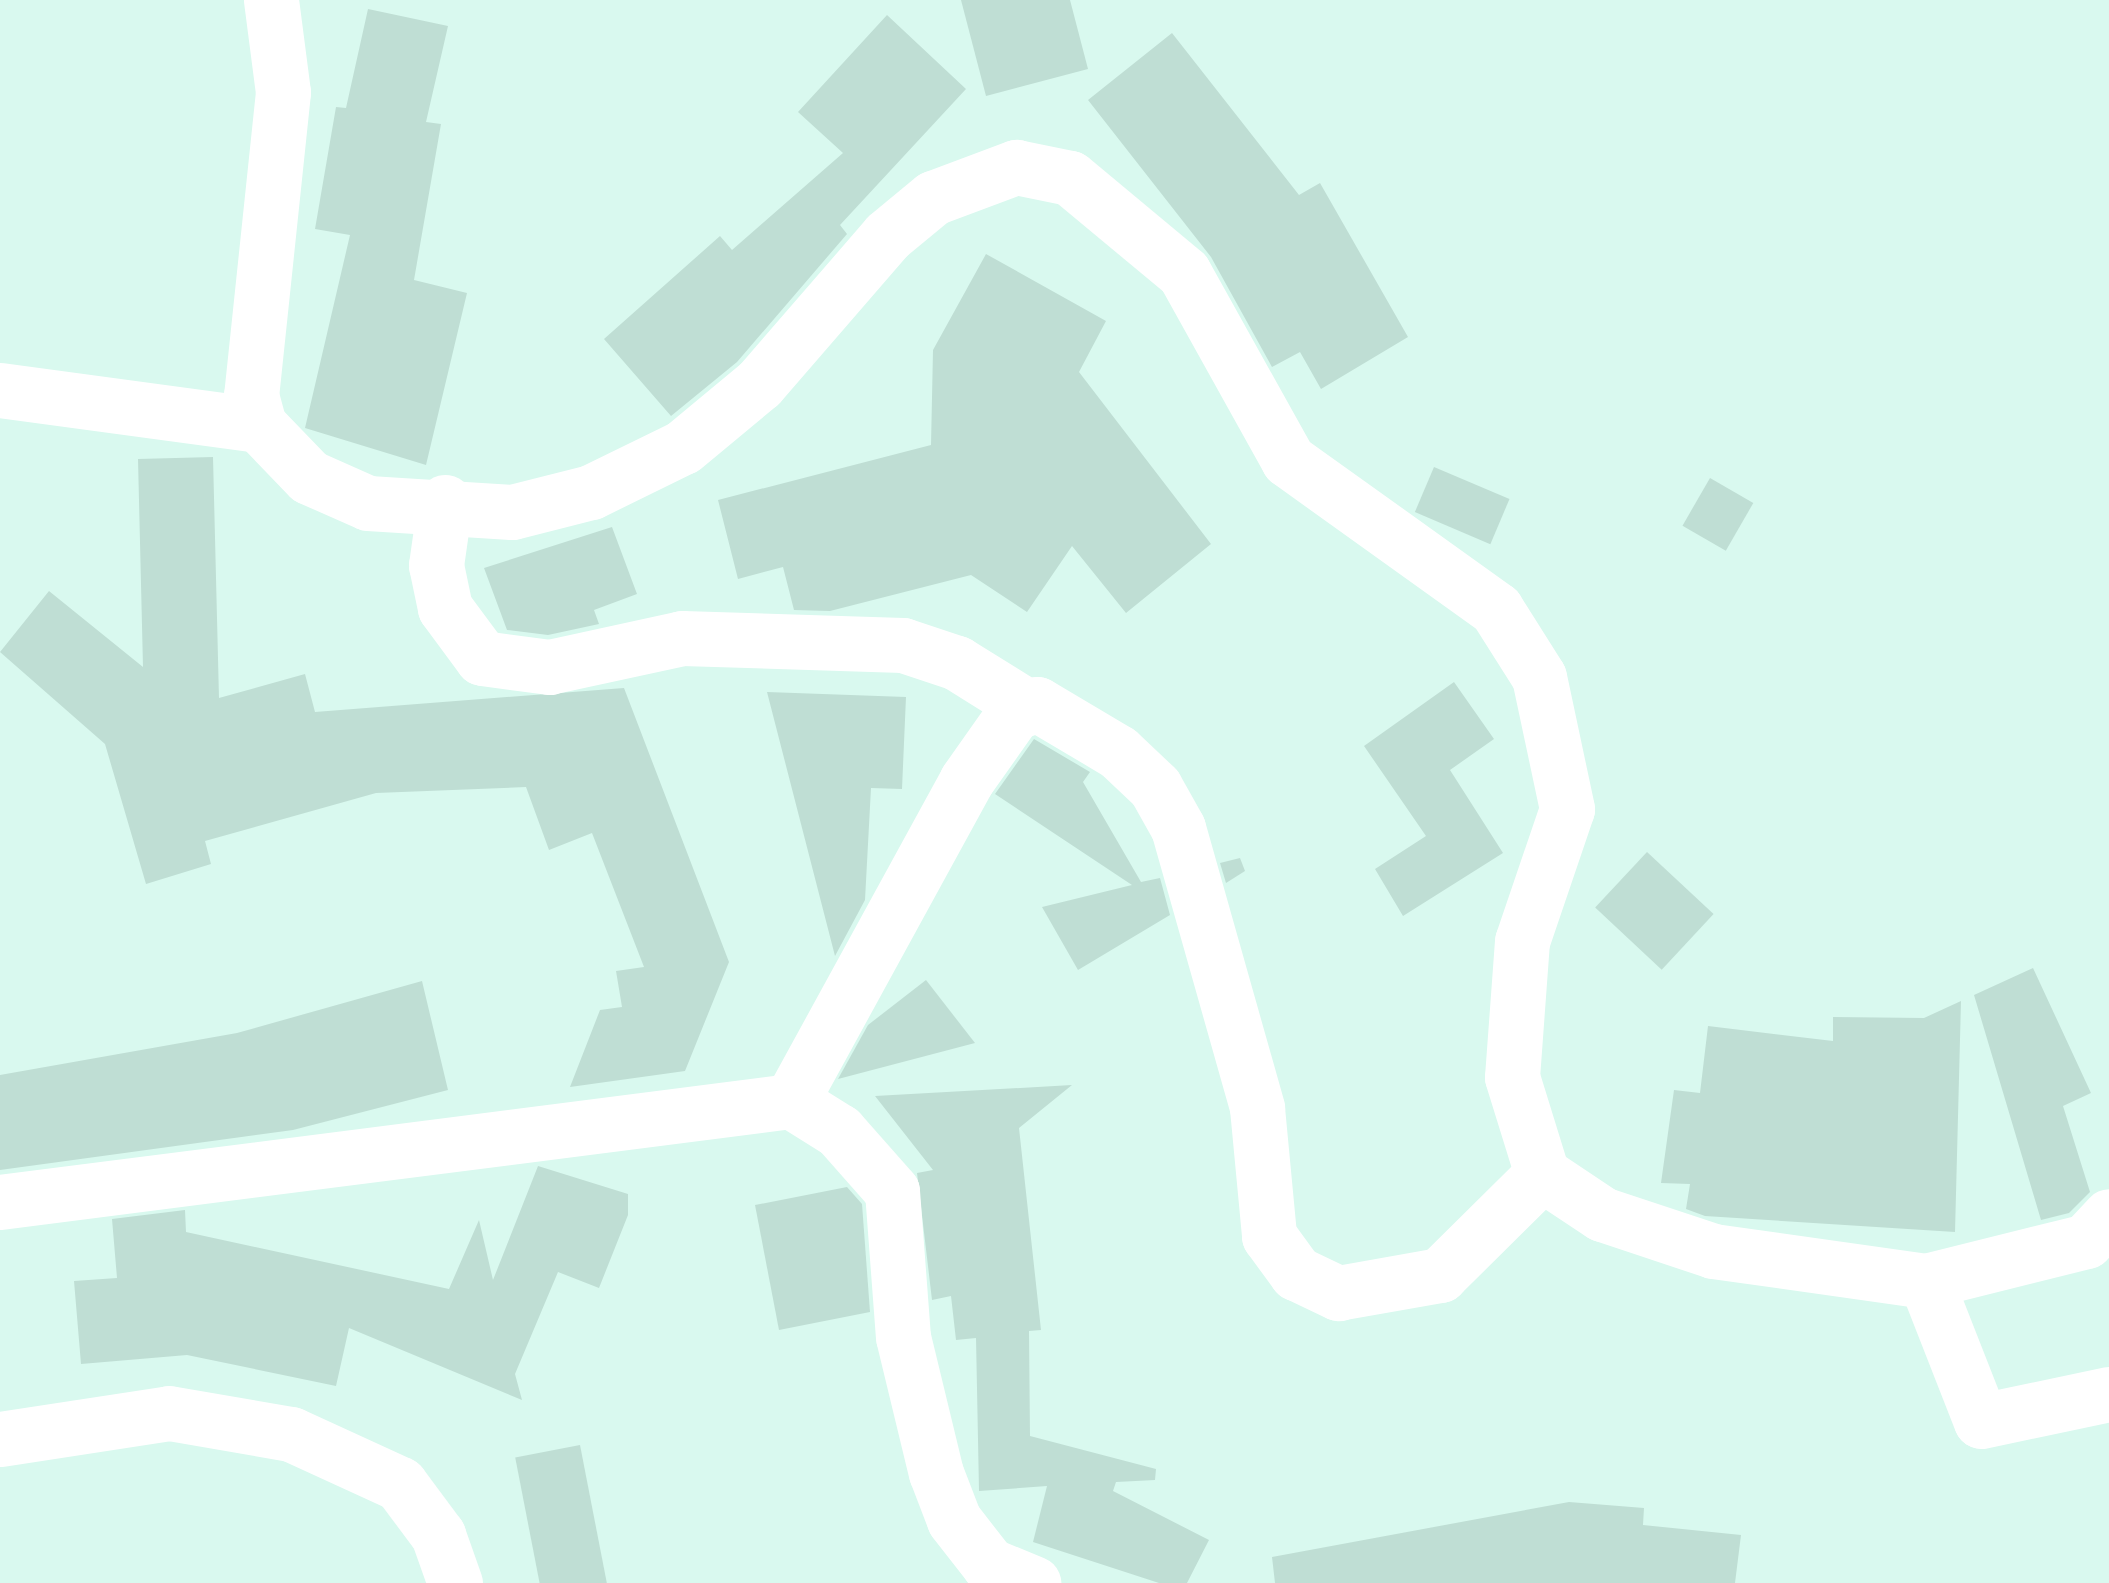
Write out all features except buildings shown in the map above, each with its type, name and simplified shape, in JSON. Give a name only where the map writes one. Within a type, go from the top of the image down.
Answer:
[{"type":"street","points":[[271,0],[284,92],[251,395],[259,425],[309,477],[368,504],[445,502],[512,512],[591,492],[683,447],[808,336],[887,236],[933,198],[1016,167],[1070,178],[1184,273],[1288,460],[1496,609],[1539,678],[1567,810],[1522,940],[1512,1076],[1542,1174],[1602,1214],[1713,1251],[1926,1282],[2086,1242],[2109,1216]]},
{"type":"street","points":[[0,390],[259,425]]},
{"type":"street","points":[[445,502],[436,565],[445,608],[482,658],[549,667],[682,638],[902,645],[957,664],[1026,706],[1052,711],[1118,752],[1155,787],[1178,828],[1257,1108],[1269,1236],[1296,1272],[1338,1293],[1440,1276],[1542,1174]]},
{"type":"street","points":[[791,1101],[966,781],[1026,706]]},
{"type":"street","points":[[0,1202],[791,1101],[839,1131],[892,1191],[903,1337],[936,1472],[954,1520],[989,1565],[1033,1583]]},
{"type":"street","points":[[1926,1282],[1981,1420],[2109,1394]]},
{"type":"street","points":[[0,1439],[168,1413],[290,1434],[400,1484],[438,1536],[454,1583]]}]
